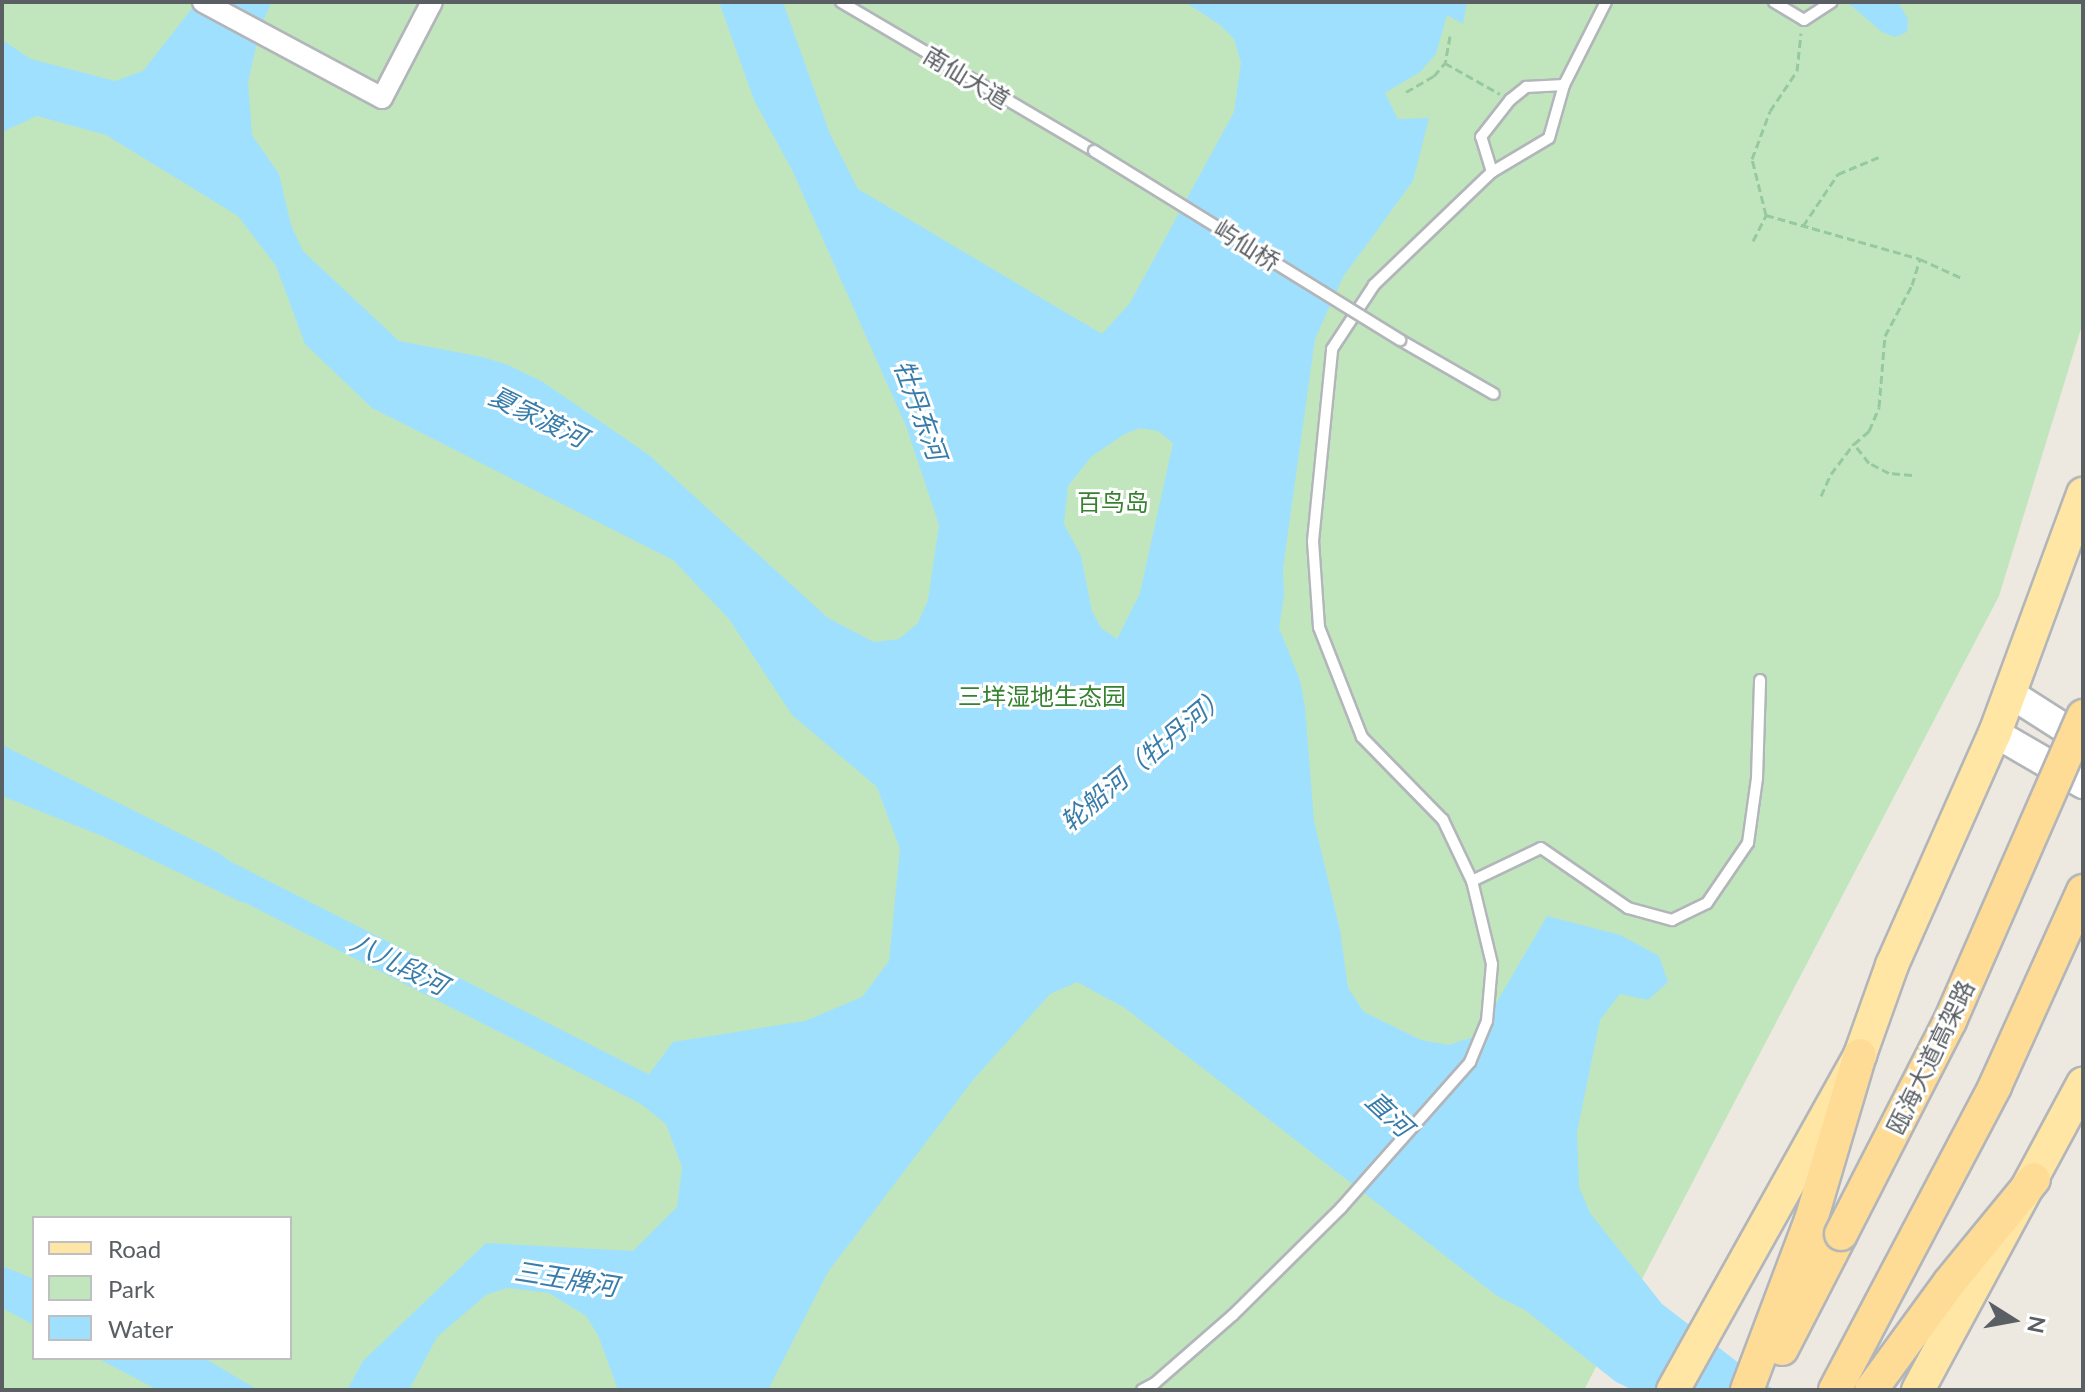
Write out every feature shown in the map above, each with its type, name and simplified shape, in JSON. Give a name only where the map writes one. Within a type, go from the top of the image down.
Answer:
[{"type":"highway","name":"瓯海大道高架路","points":[[1760,1390],[1774,1346],[1841,1234],[1950,1021],[2083,716]]},
{"type":"highway","points":[[1837,1387],[1897,1278],[1995,1086],[2083,891]]},
{"type":"highway","points":[[1747,1390],[1774,1346],[1860,1055]]},
{"type":"highway","points":[[1871,1390],[1949,1283],[2034,1179]]},
{"type":"main road","points":[[1673,1390],[1860,1055],[1892,965],[2011,694],[2083,494]]},
{"type":"main road","points":[[2011,694],[2083,740]]},
{"type":"main road","points":[[1995,733],[2083,784]]},
{"type":"main road","points":[[1918,1390],[2083,1084]]},
{"type":"street","points":[[203,2],[382,98],[432,2]]},
{"type":"lane","name":"南仙大道","points":[[841,2],[1094,151]]},
{"type":"lane","points":[[1142,1390],[1155,1383],[1233,1315],[1341,1208],[1470,1062],[1487,1021],[1492,964],[1472,881],[1443,820],[1362,737],[1319,627],[1313,541],[1332,349],[1374,285],[1492,172],[1549,138],[1564,85],[1606,2]]},
{"type":"lane","points":[[1774,2],[1804,20],[1832,2]]},
{"type":"lane","points":[[1492,172],[1481,137],[1510,100],[1526,87],[1564,85]]},
{"type":"lane","name":"屿仙桥","points":[[1094,151],[1400,340],[1494,394]]},
{"type":"lane","points":[[1472,881],[1541,848],[1628,908],[1672,920],[1707,903],[1748,843],[1757,778],[1760,680]]},
{"type":"path","points":[[1753,241],[1766,215],[1752,159],[1770,111],[1797,71],[1799,35],[1819,13]]},
{"type":"path","points":[[1406,92],[1434,76],[1445,63],[1450,36]]},
{"type":"path","points":[[1445,63],[1510,100]]},
{"type":"path","points":[[1803,226],[1838,174],[1879,157]]},
{"type":"path","points":[[1766,215],[1920,259],[1964,279]]},
{"type":"path","points":[[1821,496],[1831,474],[1854,444],[1869,431],[1879,407],[1885,336],[1912,285],[1920,259]]},
{"type":"path","points":[[1854,444],[1869,463],[1889,473],[1912,475]]},
{"type":"green space","name":"三垟湿地生态园","points":[[2,2],[2083,2],[2083,322],[1999,596],[1584,1390],[2,1390]]},
{"type":"water","points":[[197,2],[272,2],[261,25],[248,82],[252,135],[279,174],[291,225],[303,251],[399,341],[482,357],[508,365],[543,382],[649,455],[828,618],[874,642],[899,639],[918,623],[928,600],[939,525],[906,426],[793,172],[754,100],[719,2],[783,2],[830,134],[858,189],[1102,334],[1130,303],[1234,112],[1241,63],[1234,39],[1220,25],[1185,2],[1467,2],[1463,24],[1447,15],[1436,54],[1420,72],[1385,93],[1398,119],[1429,118],[1413,181],[1343,277],[1315,339],[1283,568],[1284,596],[1279,628],[1300,680],[1314,821],[1340,930],[1348,988],[1364,1012],[1421,1040],[1448,1045],[1477,1036],[1547,916],[1620,935],[1659,956],[1668,982],[1648,1000],[1620,994],[1600,1020],[1577,1132],[1579,1187],[1590,1213],[1662,1304],[1774,1390],[1633,1390],[1616,1382],[1525,1310],[1497,1296],[1125,1008],[1077,982],[1050,994],[973,1080],[828,1272],[768,1390],[618,1390],[598,1335],[586,1316],[549,1293],[507,1288],[486,1295],[437,1337],[409,1390],[347,1390],[363,1361],[486,1243],[633,1251],[677,1207],[682,1167],[666,1124],[632,1097],[673,1042],[805,1021],[862,997],[889,961],[900,849],[877,787],[792,715],[729,619],[673,560],[372,408],[305,344],[276,266],[238,216],[106,135],[37,116],[2,132],[2,40],[31,59],[115,81],[143,71]],"holes":[[[1140,428],[1158,431],[1173,443],[1140,593],[1117,639],[1101,628],[1092,611],[1081,556],[1064,524],[1068,486],[1091,457],[1123,435]]]},
{"type":"water","points":[[1847,2],[1898,2],[1908,19],[1907,32],[1895,37],[1882,32]]},
{"type":"water","points":[[2,745],[219,853],[254,880],[243,903],[102,836],[2,796]]},
{"type":"water","points":[[2,1266],[32,1278],[32,1324],[2,1308]]},
{"type":"water","points":[[101,1360],[207,1360],[258,1390],[158,1390]]},
{"type":"waterway","name":"八儿段河","points":[[214,870],[674,1104]]},
{"type":"water label","name":"牡丹东河","points":[[920,410]]},
{"type":"water label","name":"夏家渡河","points":[[538,417]]},
{"type":"water label","name":"轮船河（牡丹河）","points":[[1144,759]]},
{"type":"water label","name":"直河","points":[[1389,1114]]},
{"type":"water label","name":"三王牌河","points":[[566,1279]]},
{"type":"park label","name":"百鸟岛","points":[[1113,502]]}]
